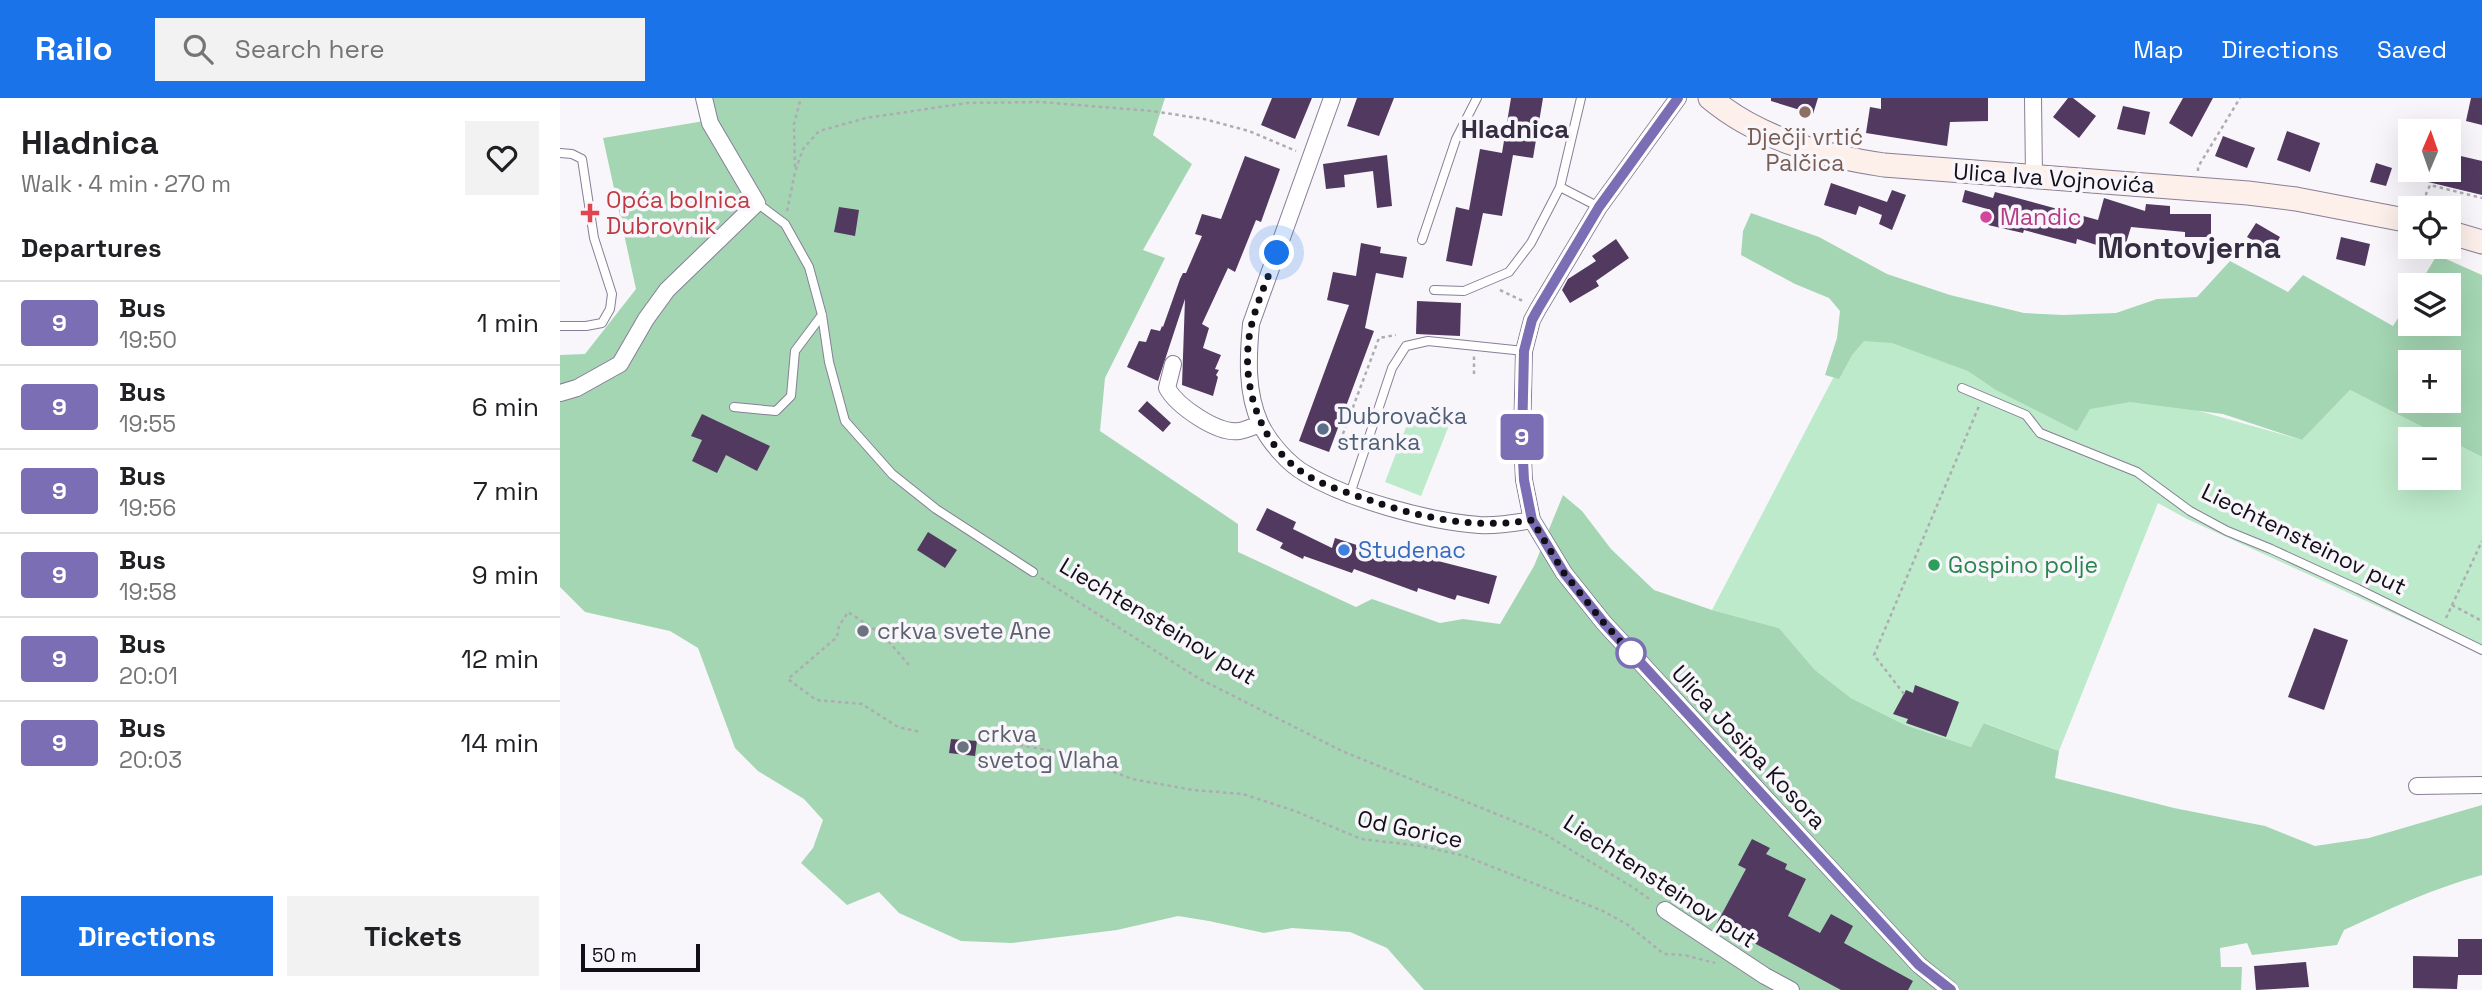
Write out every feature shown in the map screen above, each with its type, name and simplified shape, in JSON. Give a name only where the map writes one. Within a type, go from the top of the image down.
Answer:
[{"type":"main road","name":"Ulica Iva Vojnovića","points":[[1710,98],[1735,117],[1763,131],[1824,154],[1884,165],[2198,188],[2296,199],[2398,219]]},
{"type":"main road","points":[[2461,236],[2482,242]]},
{"type":"street","name":"Liechtensteinov put","points":[[704,98],[710,123],[757,203]]},
{"type":"street","points":[[1332,98],[1251,324],[1247,360],[1251,391],[1260,424],[1278,450],[1305,474],[1350,494],[1390,507],[1465,523],[1509,524],[1532,520]]},
{"type":"street","name":"Ulica Josipa Kosora","points":[[1678,98],[1599,207],[1532,320],[1524,351],[1522,440],[1524,480],[1532,520],[1564,573],[1604,623],[1919,965],[1950,990]]},
{"type":"street","points":[[2033,98],[2034,176]]},
{"type":"street","points":[[560,393],[577,388],[621,364],[646,319],[667,290],[757,203]]},
{"type":"street","points":[[1173,364],[1167,388],[1172,397],[1192,414],[1214,426],[1237,432],[1260,424]]},
{"type":"street","points":[[2417,786],[2482,785]]},
{"type":"street","name":"Liechtensteinov put","points":[[1665,910],[1791,990]]},
{"type":"lane","points":[[1422,240],[1456,139],[1477,98]]},
{"type":"lane","points":[[1434,290],[1464,291],[1509,272],[1517,262],[1531,243],[1560,187],[1581,98]]},
{"type":"lane","points":[[560,153],[572,154],[582,159],[594,238],[612,294],[610,309],[602,323],[560,326]]},
{"type":"lane","points":[[1560,187],[1599,207]]},
{"type":"lane","name":"Liechtensteinov put","points":[[757,203],[785,224],[810,267],[845,421],[892,474],[936,509],[1033,572]]},
{"type":"lane","points":[[734,407],[776,411],[791,396],[795,351],[822,315]]},
{"type":"lane","points":[[1350,494],[1392,368],[1406,346],[1428,341],[1524,351]]},
{"type":"lane","name":"Liechtensteinov put","points":[[1962,388],[2026,415],[2040,433],[2137,472],[2190,511],[2227,531],[2271,548],[2482,650]]},
{"type":"path","points":[[795,172],[794,124],[800,98]]},
{"type":"path","points":[[2198,188],[2198,167],[2240,98]]},
{"type":"path","points":[[785,224],[795,172],[803,149],[819,131],[866,118],[967,103],[1040,102],[1152,111],[1204,119],[1249,131],[1312,158]]},
{"type":"path","points":[[2427,196],[2430,185],[2482,198]]},
{"type":"path","points":[[1486,283],[1538,309]]},
{"type":"path","points":[[1338,447],[1379,338],[1396,335]]},
{"type":"path","points":[[1474,374],[1475,346]]},
{"type":"path","points":[[1904,694],[1874,655],[1983,397]]},
{"type":"path","points":[[2440,630],[2482,541]]},
{"type":"path","name":"Liechtensteinov put","points":[[1033,572],[1198,678],[1342,751],[1543,833],[1665,910]]},
{"type":"path","points":[[2452,605],[2482,621]]},
{"type":"path","points":[[909,665],[883,635],[848,611],[839,626],[837,637],[788,679],[816,700],[862,704],[898,727],[920,732]]},
{"type":"path","name":"Od Gorice","points":[[992,740],[1069,754],[1132,779],[1193,790],[1243,794],[1294,811],[1362,839],[1421,846],[1465,856],[1603,911],[1628,925],[1664,954],[1684,955],[1723,965]]},
{"type":"green space","points":[[706,98],[1165,98],[1153,135],[1192,164],[1143,250],[1165,258],[1105,378],[1100,431],[1238,524],[1238,552],[1356,607],[1372,599],[1440,623],[1463,619],[1500,624],[1534,566],[1563,495],[1582,511],[1611,549],[1654,590],[1712,610],[1779,628],[1815,670],[1851,698],[1905,725],[1971,747],[1984,723],[2059,751],[2055,778],[2174,808],[2265,826],[2315,846],[2369,838],[2482,805],[2482,875],[2429,893],[2344,930],[2337,945],[2252,955],[2247,943],[2220,948],[2221,967],[2242,967],[2241,990],[1424,990],[1387,948],[1350,932],[1292,928],[1264,933],[1178,916],[1117,930],[1012,943],[961,941],[899,913],[879,892],[847,905],[801,863],[813,848],[823,820],[804,799],[758,771],[735,748],[698,648],[670,631],[585,612],[560,587],[560,355],[585,354],[636,289],[603,138],[704,121]]},
{"type":"green space","points":[[1751,213],[1819,237],[1887,274],[1950,295],[2024,313],[2063,315],[2116,313],[2157,299],[2197,297],[2230,261],[2288,292],[2303,275],[2393,326],[2398,318],[2398,336],[2461,336],[2461,273],[2426,273],[2435,259],[2446,259],[2482,275],[2482,457],[2461,446],[2461,427],[2423,427],[2350,390],[2302,440],[2223,414],[2130,402],[2090,409],[2077,431],[1996,390],[1968,371],[1892,343],[1864,341],[1852,355],[1839,379],[1825,375],[1837,338],[1840,311],[1829,298],[1795,284],[1741,255],[1743,231]]},
{"type":"green space","name":"Gospino polje","points":[[1865,317],[2302,440],[2350,390],[2423,427],[2398,427],[2398,490],[2461,490],[2461,446],[2482,457],[2482,654],[2187,519],[2158,503],[2059,751],[1985,723],[1971,747],[1905,725],[1851,698],[1815,670],[1779,628],[1712,610]]},
{"type":"green space","points":[[1413,409],[1450,423],[1421,496],[1385,482]]},
{"type":"building","points":[[1272,98],[1312,98],[1295,139],[1261,125]]},
{"type":"building","points":[[1357,98],[1394,98],[1379,136],[1347,126]]},
{"type":"building","points":[[1511,98],[1543,98],[1533,158],[1513,155],[1502,216],[1483,213],[1472,266],[1446,261],[1456,207],[1469,210],[1480,149],[1502,153]]},
{"type":"building","points":[[1771,98],[1818,98],[1813,114],[1771,101]]},
{"type":"building","points":[[1881,98],[1988,98],[1988,121],[1950,122],[1947,146],[1866,133],[1870,107],[1881,109]]},
{"type":"building","points":[[2068,98],[2073,98],[2096,116],[2079,138],[2053,117]]},
{"type":"building","points":[[2183,98],[2213,98],[2192,137],[2169,123]]},
{"type":"building","points":[[2471,98],[2482,98],[2482,125],[2466,121]]},
{"type":"building","points":[[2123,106],[2150,112],[2145,135],[2117,129]]},
{"type":"building","points":[[2287,131],[2320,143],[2310,172],[2277,160]]},
{"type":"building","points":[[2223,136],[2255,148],[2247,168],[2215,156]]},
{"type":"building","points":[[1387,155],[1392,206],[1377,208],[1373,171],[1344,175],[1345,187],[1326,189],[1323,164]]},
{"type":"building","points":[[1245,156],[1280,169],[1261,222],[1256,220],[1235,272],[1228,268],[1202,324],[1209,328],[1203,348],[1221,355],[1215,369],[1219,370],[1213,396],[1182,385],[1185,299],[1158,381],[1127,367],[1139,341],[1146,342],[1151,329],[1160,331],[1163,327],[1180,279],[1183,273],[1186,273],[1202,236],[1195,234],[1202,214],[1221,219]]},
{"type":"building","points":[[2461,156],[2482,161],[2482,195],[2428,182],[2461,182]]},
{"type":"building","points":[[2376,163],[2392,168],[2386,186],[2370,182]]},
{"type":"building","points":[[1831,183],[1887,202],[1892,190],[1906,195],[1892,230],[1879,224],[1882,215],[1859,206],[1856,215],[1824,205]]},
{"type":"building","points":[[1965,190],[1993,198],[1995,192],[2098,220],[2104,198],[2145,211],[2146,204],[2170,206],[2170,214],[2211,214],[2211,237],[2185,237],[2185,232],[2131,227],[2123,253],[2077,239],[2076,244],[2024,230],[2023,233],[1988,225],[1991,210],[1962,202]]},
{"type":"building","points":[[839,207],[859,210],[855,236],[834,232]]},
{"type":"building","points":[[2256,223],[2280,237],[2272,251],[2247,237]]},
{"type":"building","points":[[2341,237],[2370,244],[2365,266],[2336,259]]},
{"type":"building","points":[[1616,239],[1629,258],[1596,281],[1599,286],[1570,303],[1562,290],[1568,279],[1596,261],[1592,256]]},
{"type":"building","points":[[1361,243],[1381,247],[1380,253],[1407,257],[1403,278],[1376,273],[1365,328],[1374,331],[1329,452],[1299,441],[1349,305],[1327,300],[1333,272],[1356,276]]},
{"type":"building","points":[[1417,301],[1461,303],[1460,336],[1416,334]]},
{"type":"building","points":[[1147,401],[1171,423],[1163,432],[1138,411]]},
{"type":"building","points":[[702,414],[770,446],[757,471],[726,455],[717,473],[692,461],[702,440],[691,436]]},
{"type":"building","points":[[1267,508],[1296,522],[1293,529],[1332,548],[1335,538],[1363,547],[1364,543],[1399,555],[1401,552],[1429,562],[1430,559],[1497,576],[1489,604],[1457,595],[1455,600],[1418,588],[1417,592],[1354,569],[1352,573],[1304,556],[1303,559],[1280,548],[1283,543],[1256,530]]},
{"type":"building","points":[[928,532],[957,550],[945,568],[917,550]]},
{"type":"building","points":[[2314,628],[2348,640],[2324,710],[2288,697]]},
{"type":"building","points":[[1915,685],[1959,702],[1946,737],[1906,723],[1908,719],[1893,714],[1906,690],[1913,693]]},
{"type":"building","name":"crkva svetog Vlaha","points":[[951,739],[977,741],[975,756],[949,753]]},
{"type":"building","points":[[1752,839],[1770,848],[1766,854],[1787,864],[1785,869],[1806,879],[1788,916],[1820,933],[1831,914],[1853,926],[1844,943],[1913,981],[1908,990],[1841,990],[1717,923],[1746,869],[1738,865]]},
{"type":"building","points":[[2458,939],[2482,939],[2482,975],[2458,975],[2457,989],[2413,988],[2413,956],[2458,957]]},
{"type":"building","points":[[2306,962],[2309,987],[2256,990],[2254,966]]},
{"type":"bus line","name":"9","points":[[1678,98],[1599,207],[1532,320],[1524,351],[1521,404],[1524,480],[1532,520],[1564,573],[1604,623],[1919,965],[1951,990]]},
{"type":"place","name":"Dječji vrtić Palčica","points":[[1805,112]]},
{"type":"place","name":"Opća bolnica Dubrovnik","points":[[590,213]]},
{"type":"place","name":"Mandic","points":[[1986,217]]},
{"type":"place","name":"Dubrovačka stranka","points":[[1323,429]]},
{"type":"place","name":"Studenac","points":[[1344,550]]},
{"type":"place","name":"Gospino polje","points":[[1934,565]]},
{"type":"place","name":"crkva svete Ane","points":[[863,631]]},
{"type":"place","name":"crkva svetog Vlaha","points":[[963,747]]},
{"type":"district","name":"Hladnica","points":[[1515,129]]},
{"type":"district","name":"Montovjerna","points":[[2189,247]]},
{"type":"route","points":[[1277,253],[1251,324],[1247,360],[1251,391],[1260,424],[1278,450],[1305,474],[1350,494],[1390,507],[1481,525],[1532,520],[1564,573],[1631,653]]}]
